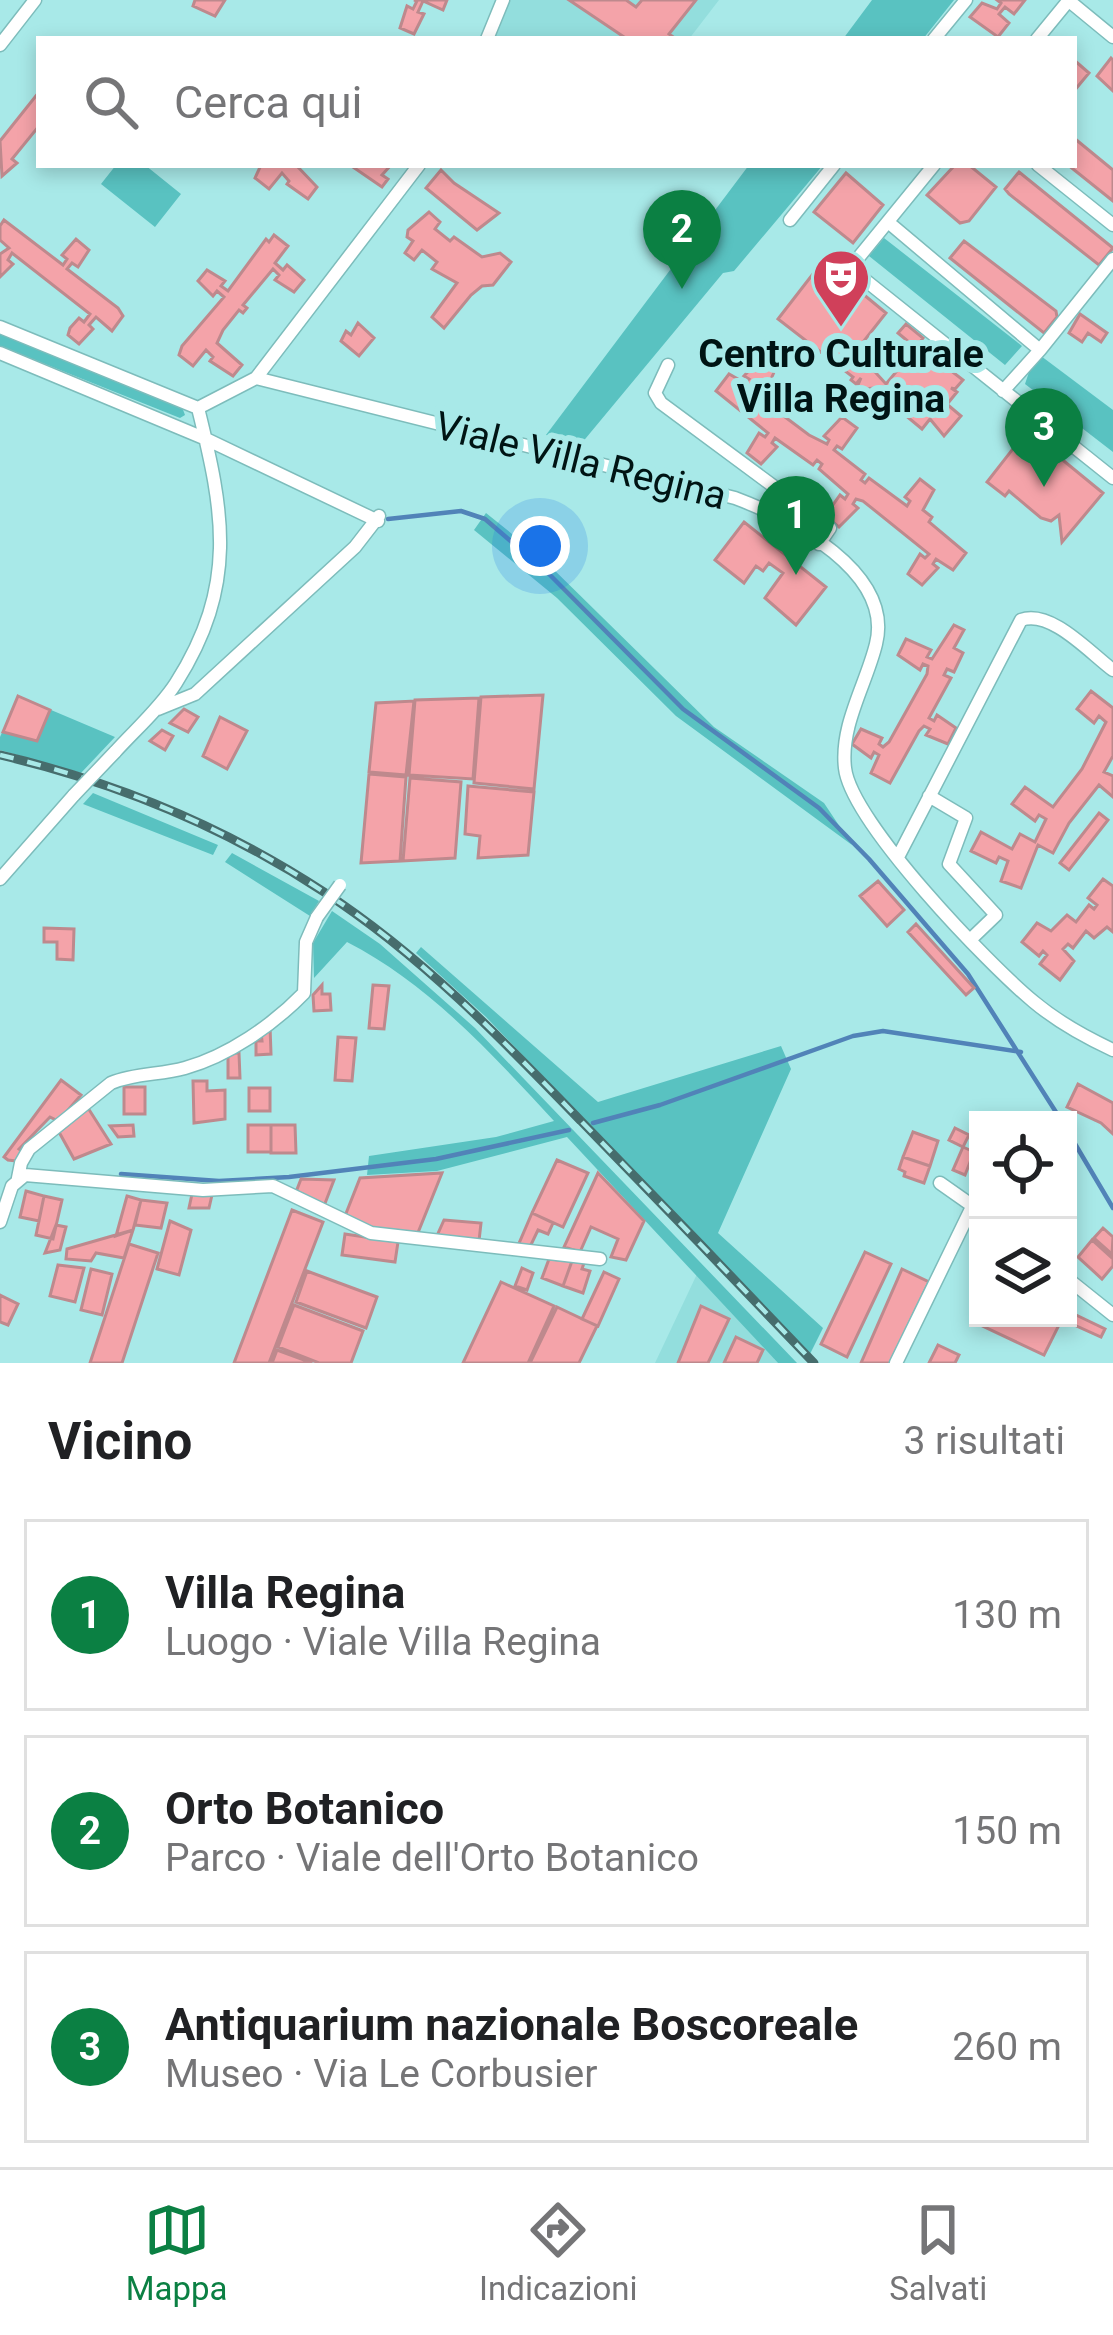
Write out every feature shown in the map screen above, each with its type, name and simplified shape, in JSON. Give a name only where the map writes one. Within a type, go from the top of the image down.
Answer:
[{"type":"street","points":[[0,45],[35,0]]},
{"type":"street","points":[[488,36],[503,0]]},
{"type":"street","points":[[936,36],[966,0]]},
{"type":"street","points":[[1039,36],[1068,0],[1113,38]]},
{"type":"street","points":[[0,327],[198,408],[256,379],[417,168]]},
{"type":"street","points":[[790,220],[832,168]]},
{"type":"street","points":[[932,168],[850,268],[1112,476]]},
{"type":"street","points":[[1042,168],[1113,225]]},
{"type":"street","points":[[888,222],[1040,350]]},
{"type":"street","points":[[1003,391],[1113,259]]},
{"type":"street","points":[[0,353],[379,518],[355,547],[195,694],[151,712]]},
{"type":"street","points":[[668,364],[655,393],[662,403],[830,528],[819,544]]},
{"type":"street","name":"Viale Villa Regina","points":[[256,379],[735,498],[778,515],[858,574],[874,598],[878,638],[848,727],[845,768],[857,804],[971,940],[1035,1003],[1113,1049]]},
{"type":"street","points":[[0,879],[175,686],[197,644],[217,581],[221,508],[198,408]]},
{"type":"street","points":[[898,856],[1021,620],[1029,616],[1046,620],[1113,670]]},
{"type":"street","points":[[929,796],[966,818],[950,865],[996,915],[971,940]]},
{"type":"street","points":[[0,1222],[29,1149],[111,1083],[200,1062],[230,1049],[290,1007],[304,993],[306,942],[340,885]]},
{"type":"street","points":[[18,1178],[37,1174],[203,1190],[273,1186],[371,1234],[600,1259]]},
{"type":"street","points":[[940,1184],[969,1204]]},
{"type":"street","points":[[896,1363],[969,1219]]},
{"type":"street","points":[[1077,1286],[1113,1315]]},
{"type":"shaded area","points":[[509,0],[719,0],[691,36],[494,36]]},
{"type":"shaded area","points":[[872,0],[954,0],[925,36],[845,36]]},
{"type":"shaded area","points":[[114,168],[149,168],[181,194],[155,227],[101,184]]},
{"type":"shaded area","points":[[747,168],[820,168],[734,271],[723,273],[581,444],[546,435]]},
{"type":"shaded area","points":[[884,238],[1022,346],[1005,365],[869,256]]},
{"type":"shaded area","points":[[0,334],[182,407],[185,415],[180,418],[0,346]]},
{"type":"shaded area","points":[[1041,356],[1113,410],[1113,452],[1025,384]]},
{"type":"shaded area","points":[[486,513],[543,559],[714,727],[824,803],[852,845],[676,716],[557,598],[474,530]]},
{"type":"shaded area","points":[[18,696],[115,737],[81,773],[0,750],[0,737]]},
{"type":"shaded area","points":[[93,793],[218,845],[213,855],[83,804]]},
{"type":"shaded area","points":[[232,853],[319,901],[310,916],[225,862]]},
{"type":"shaded area","points":[[332,911],[380,944],[475,1028],[797,1363],[778,1363],[567,1137],[437,1171],[367,1175],[369,1156],[496,1137],[554,1121],[458,1022],[377,959],[347,942],[314,978],[313,943]]},
{"type":"shaded area","points":[[421,947],[598,1102],[781,1046],[791,1069],[718,1233],[823,1328],[810,1354],[486,1017],[416,953]]},
{"type":"shaded area","points":[[697,1274],[778,1363],[655,1363]]},
{"type":"building","points":[[195,0],[225,0],[215,16],[193,6]]},
{"type":"building","points":[[414,0],[447,0],[443,10],[423,1],[418,12],[424,14],[414,34],[400,28]]},
{"type":"building","points":[[569,0],[626,0],[636,7],[642,0],[696,0],[672,36],[623,36]]},
{"type":"building","points":[[997,0],[1025,0],[1014,14],[1005,7],[999,14],[1009,23],[999,36],[970,17],[982,3],[997,9],[1001,3]]},
{"type":"building","points":[[1113,60],[1113,91],[1097,76]]},
{"type":"building","points":[[1077,63],[1089,73],[1077,87]]},
{"type":"building","points":[[36,96],[36,130],[12,159],[17,163],[2,176],[0,141]]},
{"type":"building","points":[[1077,140],[1113,170],[1113,201],[1072,168],[1077,168]]},
{"type":"building","points":[[260,168],[299,168],[317,187],[308,199],[287,184],[282,173],[269,189],[255,178]]},
{"type":"building","points":[[354,168],[388,168],[382,175],[388,179],[382,187]]},
{"type":"building","points":[[952,168],[973,168],[996,187],[969,221],[960,223],[927,195]]},
{"type":"building","points":[[441,170],[499,213],[477,230],[426,188]]},
{"type":"building","points":[[1019,172],[1113,248],[1099,265],[1009,194],[1005,189]]},
{"type":"building","points":[[846,173],[883,205],[853,243],[814,212]]},
{"type":"building","points":[[429,212],[440,222],[435,229],[450,241],[454,237],[482,257],[500,253],[511,262],[493,285],[482,286],[471,295],[444,328],[432,317],[457,283],[432,269],[437,262],[422,250],[414,260],[405,253],[413,241],[407,237],[408,230]]},
{"type":"building","points":[[4,220],[63,265],[67,259],[62,255],[76,239],[89,250],[78,267],[72,263],[67,269],[118,308],[123,316],[112,331],[96,317],[89,325],[93,329],[79,344],[68,335],[70,328],[90,314],[12,253],[8,260],[13,264],[0,277],[0,254],[9,248],[0,240]]},
{"type":"building","points":[[274,235],[288,246],[275,263],[283,270],[287,265],[304,280],[294,292],[275,280],[279,275],[273,269],[243,305],[247,308],[243,313],[239,310],[223,330],[217,343],[242,365],[233,376],[210,361],[213,357],[206,350],[193,366],[179,355],[182,346],[224,297],[217,291],[213,296],[198,281],[207,270],[225,281],[221,286],[228,291],[266,239],[269,242]]},
{"type":"building","points":[[964,241],[1056,311],[1057,317],[1044,333],[950,258]]},
{"type":"building","points":[[823,261],[886,313],[856,351],[886,384],[916,348],[898,333],[906,324],[923,338],[918,345],[932,356],[936,351],[941,354],[937,360],[963,380],[951,388],[957,392],[948,403],[942,400],[961,416],[944,436],[930,419],[922,429],[892,404],[894,400],[891,403],[874,388],[863,389],[858,385],[861,378],[856,384],[778,319]]},
{"type":"building","points":[[1080,314],[1107,333],[1101,342],[1088,333],[1082,342],[1069,333]]},
{"type":"building","points":[[358,323],[374,338],[359,356],[341,341]]},
{"type":"building","points":[[761,358],[775,370],[767,388],[754,390],[757,396],[809,435],[827,444],[824,436],[842,417],[857,428],[842,449],[834,450],[865,474],[861,480],[865,483],[869,478],[907,506],[910,501],[905,497],[920,479],[934,490],[923,510],[932,517],[929,522],[966,553],[953,570],[936,559],[933,564],[938,568],[922,585],[908,574],[920,554],[925,558],[929,554],[863,501],[856,499],[853,504],[858,508],[839,527],[825,516],[840,495],[845,499],[848,494],[819,469],[822,464],[817,460],[813,465],[775,438],[772,443],[777,447],[761,464],[747,453],[759,433],[765,437],[768,433],[716,391],[729,374],[745,383],[749,379],[744,376]]},
{"type":"building","points":[[1023,436],[1042,452],[1039,455],[1048,448],[1103,493],[1062,542],[1059,515],[1051,521],[1041,518],[1009,491],[1005,496],[987,482]]},
{"type":"building","points":[[744,522],[826,587],[796,625],[765,598],[783,573],[769,563],[763,571],[756,566],[744,583],[715,560]]},
{"type":"building","points":[[954,625],[964,630],[954,648],[963,653],[954,672],[947,669],[944,675],[951,678],[929,718],[934,721],[937,715],[956,728],[948,744],[926,735],[930,729],[924,726],[890,783],[871,773],[879,755],[874,752],[871,758],[852,744],[861,729],[882,738],[879,744],[883,747],[889,742],[927,674],[928,666],[923,664],[920,670],[898,655],[906,639],[931,650],[927,657],[932,659]]},
{"type":"building","points":[[1091,691],[1113,708],[1113,756],[1104,772],[1113,776],[1113,797],[1099,785],[1053,853],[1038,845],[1021,888],[1001,881],[1008,861],[999,857],[996,863],[971,851],[981,832],[1012,849],[1020,834],[1035,842],[1046,819],[1039,815],[1035,821],[1012,804],[1025,787],[1053,807],[1082,769],[1106,722],[1099,716],[1094,723],[1077,709]]},
{"type":"building","points":[[543,695],[534,789],[474,783],[481,697]]},
{"type":"building","points":[[18,696],[50,710],[37,741],[3,732]]},
{"type":"building","points":[[479,698],[473,779],[409,775],[415,700]]},
{"type":"building","points":[[414,701],[406,775],[369,772],[376,703]]},
{"type":"building","points":[[184,709],[198,717],[188,732],[170,723]]},
{"type":"building","points":[[220,717],[247,731],[227,769],[203,756]]},
{"type":"building","points":[[162,730],[173,736],[165,750],[150,741]]},
{"type":"building","points":[[369,774],[406,777],[400,861],[361,863]]},
{"type":"building","points":[[410,778],[461,782],[455,858],[403,861]]},
{"type":"building","points":[[468,786],[534,792],[528,855],[478,858],[480,836],[465,834]]},
{"type":"building","points":[[1099,813],[1108,820],[1069,870],[1060,863]]},
{"type":"building","points":[[1103,879],[1113,886],[1113,932],[1107,927],[1094,938],[1086,931],[1073,948],[1068,944],[1063,949],[1074,961],[1060,980],[1040,964],[1047,955],[1043,951],[1039,956],[1022,942],[1037,923],[1051,931],[1067,915],[1076,922],[1089,905],[1094,909],[1097,905],[1088,898]]},
{"type":"building","points":[[878,881],[904,910],[887,926],[860,896]]},
{"type":"building","points":[[916,924],[974,988],[966,995],[908,932]]},
{"type":"building","points":[[44,928],[74,929],[73,960],[57,959],[57,942],[44,942]]},
{"type":"building","points":[[322,985],[322,994],[330,994],[331,1010],[314,1011],[313,995]]},
{"type":"building","points":[[373,985],[389,986],[384,1029],[369,1028]]},
{"type":"building","points":[[270,1026],[271,1054],[256,1055],[256,1041],[262,1041],[261,1032]]},
{"type":"building","points":[[338,1037],[356,1038],[352,1081],[335,1080]]},
{"type":"building","points":[[228,1053],[239,1053],[240,1078],[228,1078]]},
{"type":"building","points":[[61,1080],[81,1095],[62,1117],[50,1117],[19,1149],[23,1152],[16,1161],[8,1160],[4,1157]]},
{"type":"building","points":[[193,1081],[207,1081],[207,1091],[225,1090],[225,1119],[194,1123]]},
{"type":"building","points":[[1078,1084],[1113,1103],[1113,1134],[1101,1123],[1067,1107]]},
{"type":"building","points":[[124,1087],[145,1087],[145,1114],[124,1114]]},
{"type":"building","points":[[249,1088],[270,1088],[270,1111],[249,1111]]},
{"type":"building","points":[[88,1108],[111,1144],[74,1159],[59,1132]]},
{"type":"building","points":[[133,1125],[134,1136],[118,1137],[110,1126]]},
{"type":"building","points":[[248,1125],[271,1125],[271,1152],[248,1152]]},
{"type":"building","points":[[271,1125],[295,1125],[296,1153],[271,1153]]},
{"type":"building","points":[[955,1128],[969,1135],[963,1147],[949,1140]]},
{"type":"building","points":[[913,1132],[938,1141],[930,1166],[903,1157]]},
{"type":"building","points":[[963,1147],[969,1150],[965,1175],[953,1170]]},
{"type":"building","points":[[903,1157],[930,1166],[924,1183],[904,1176],[899,1169]]},
{"type":"building","points":[[557,1160],[588,1173],[563,1227],[532,1213]]},
{"type":"building","points":[[442,1173],[417,1235],[372,1229],[345,1216],[360,1178]]},
{"type":"building","points":[[598,1173],[644,1221],[626,1260],[611,1257],[618,1239],[591,1227],[580,1252],[564,1247]]},
{"type":"building","points":[[301,1179],[334,1180],[324,1206],[296,1192]]},
{"type":"building","points":[[26,1191],[44,1196],[39,1221],[20,1217]]},
{"type":"building","points":[[192,1194],[212,1195],[209,1208],[189,1208]]},
{"type":"building","points":[[44,1196],[62,1200],[53,1239],[36,1235]]},
{"type":"building","points":[[127,1196],[141,1200],[133,1230],[116,1236]]},
{"type":"building","points":[[141,1200],[167,1203],[161,1228],[135,1225]]},
{"type":"building","points":[[292,1210],[323,1222],[269,1363],[234,1363]]},
{"type":"building","points":[[532,1213],[553,1223],[548,1234],[538,1230],[529,1249],[517,1248]]},
{"type":"building","points":[[444,1220],[481,1223],[479,1241],[436,1238]]},
{"type":"building","points":[[170,1221],[191,1230],[179,1275],[157,1269]]},
{"type":"building","points":[[56,1225],[66,1227],[60,1250],[45,1253]]},
{"type":"building","points":[[1103,1228],[1113,1237],[1112,1254],[1094,1238]]},
{"type":"building","points":[[133,1230],[124,1258],[96,1253],[91,1261],[66,1259],[67,1249]]},
{"type":"building","points":[[345,1234],[398,1242],[395,1262],[342,1255]]},
{"type":"building","points":[[1092,1240],[1113,1259],[1102,1279],[1078,1257]]},
{"type":"building","points":[[129,1244],[158,1253],[122,1363],[90,1363]]},
{"type":"building","points":[[865,1252],[891,1264],[847,1357],[821,1344]]},
{"type":"building","points":[[549,1259],[572,1261],[563,1286],[542,1278]]},
{"type":"building","points":[[572,1261],[584,1263],[582,1269],[590,1271],[583,1293],[563,1286]]},
{"type":"building","points":[[58,1265],[84,1268],[75,1302],[50,1296]]},
{"type":"building","points":[[522,1268],[533,1273],[527,1290],[515,1286]]},
{"type":"building","points":[[91,1269],[112,1274],[102,1315],[81,1310]]},
{"type":"building","points":[[902,1269],[929,1282],[890,1363],[861,1363]]},
{"type":"building","points":[[307,1271],[377,1297],[366,1328],[296,1302]]},
{"type":"building","points":[[604,1272],[619,1279],[598,1326],[582,1319]]},
{"type":"building","points":[[501,1282],[554,1306],[528,1363],[463,1363]]},
{"type":"building","points":[[0,1295],[18,1304],[8,1325],[0,1322]]},
{"type":"building","points":[[294,1305],[363,1331],[351,1363],[319,1363],[278,1347]]},
{"type":"building","points":[[701,1306],[729,1319],[708,1363],[678,1363]]},
{"type":"building","points":[[557,1307],[597,1326],[579,1363],[530,1363]]},
{"type":"building","points":[[1077,1315],[1105,1329],[1101,1337],[1077,1326]]},
{"type":"building","points":[[985,1327],[1058,1327],[1044,1355]]},
{"type":"building","points":[[736,1337],[763,1350],[757,1363],[724,1363]]},
{"type":"building","points":[[938,1345],[959,1355],[955,1363],[929,1363]]},
{"type":"building","points":[[277,1350],[312,1363],[272,1363]]},
{"type":"waterway","points":[[388,519],[461,511],[485,519],[548,573],[683,709],[819,808],[968,974],[1055,1111]]},
{"type":"waterway","points":[[593,1123],[660,1105],[853,1036],[883,1031],[1021,1052]]},
{"type":"waterway","points":[[121,1174],[219,1181],[289,1177],[436,1159],[569,1130]]},
{"type":"waterway","points":[[1077,1147],[1113,1208]]},
{"type":"railway","points":[[0,755],[168,809],[248,847],[360,917],[490,1029],[814,1363]]},
{"type":"place","name":"Orto Botanico","points":[[682,289]]},
{"type":"place","name":"Centro Culturale Villa Regina","points":[[841,329]]},
{"type":"place","name":"Antiquarium nazionale Boscoreale","points":[[1044,487]]},
{"type":"place","name":"Villa Regina","points":[[796,575]]}]
